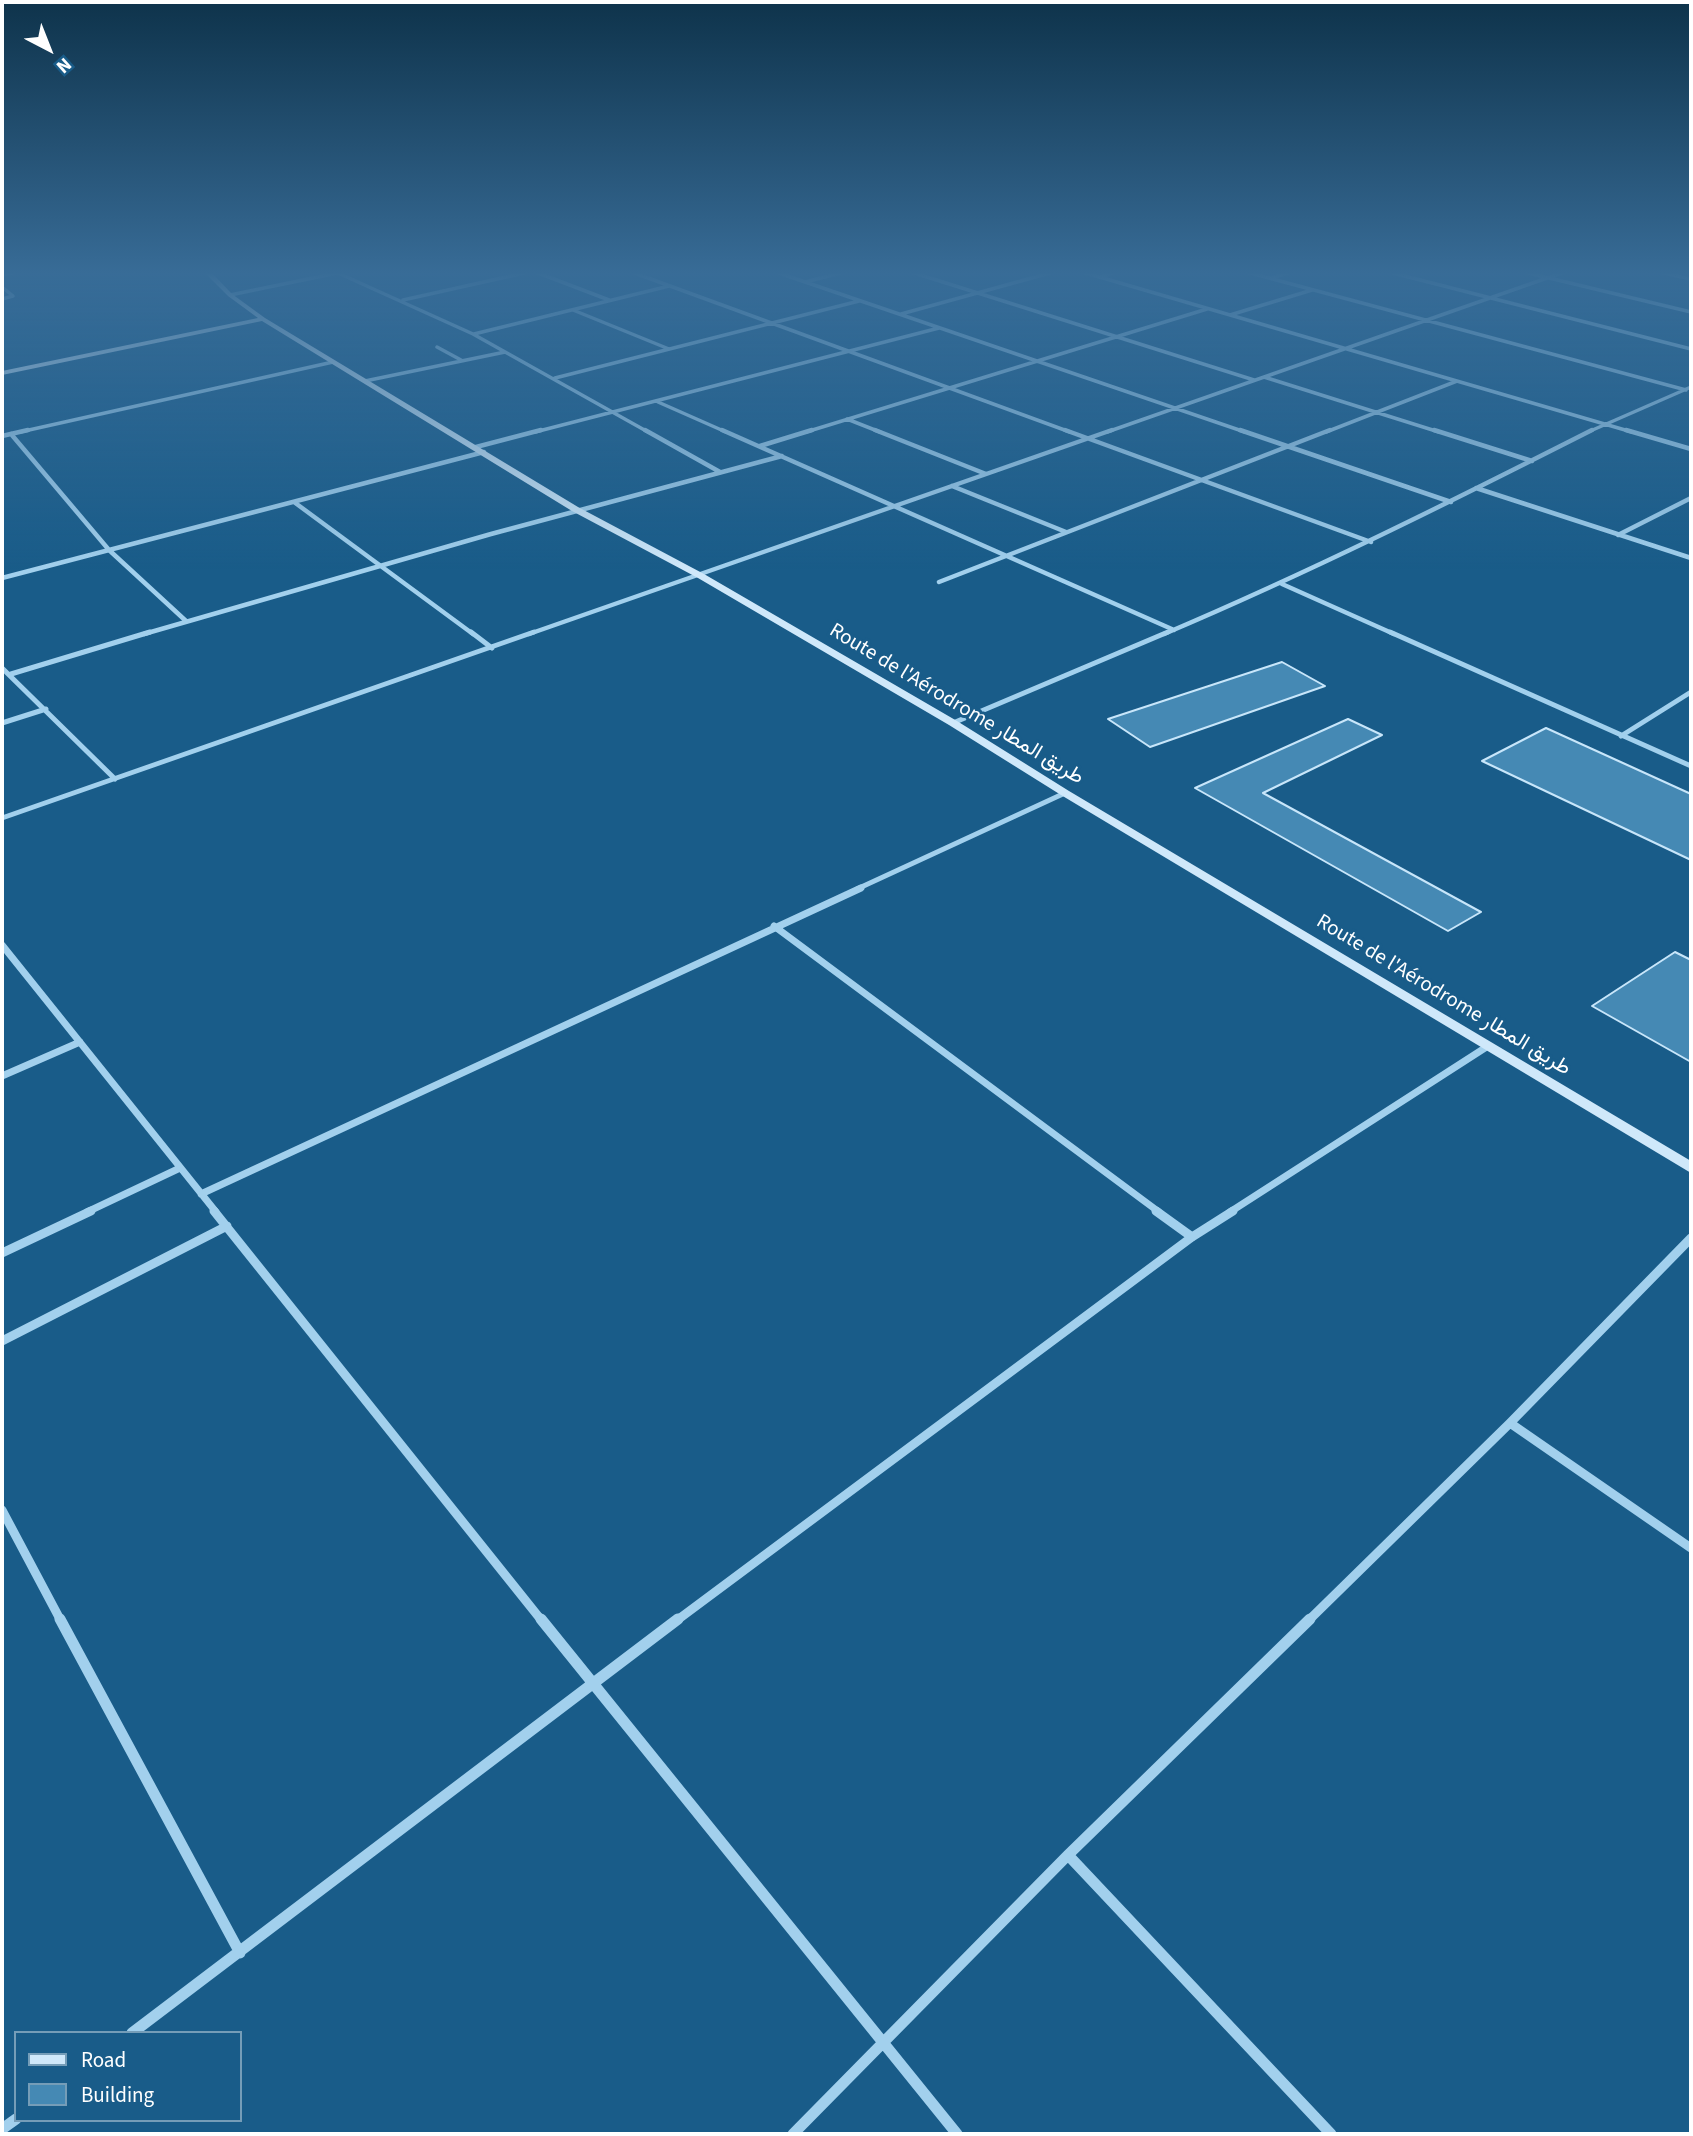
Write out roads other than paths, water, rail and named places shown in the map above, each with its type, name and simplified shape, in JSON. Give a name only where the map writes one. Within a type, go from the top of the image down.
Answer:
[{"type":"street","points":[[2,436],[294,371]]},
{"type":"street","name":"Route de l'Aérodrome طريق المطار","points":[[348,371],[575,509],[701,576],[953,723],[1065,793],[1691,1168]]},
{"type":"street","points":[[365,381],[412,371]]},
{"type":"street","points":[[539,371],[720,472]]},
{"type":"street","points":[[554,379],[586,371]]},
{"type":"street","points":[[2,579],[776,371]]},
{"type":"street","points":[[899,371],[1371,542]]},
{"type":"street","points":[[759,446],[1005,371]]},
{"type":"street","points":[[1066,371],[1451,502]]},
{"type":"street","points":[[1223,371],[1255,380]]},
{"type":"street","points":[[2,818],[701,576],[1282,371]]},
{"type":"street","points":[[1421,371],[1691,449]]},
{"type":"street","points":[[1619,371],[1689,389]]},
{"type":"street","points":[[1264,377],[1533,461]]},
{"type":"street","points":[[939,582],[1457,381]]},
{"type":"street","points":[[953,723],[1282,584],[1604,424],[1689,389]]},
{"type":"street","points":[[658,402],[1174,630]]},
{"type":"street","points":[[846,419],[986,474]]},
{"type":"street","points":[[11,434],[109,550],[186,621]]},
{"type":"street","points":[[11,674],[575,509],[782,456]]},
{"type":"street","points":[[951,486],[1066,532]]},
{"type":"street","points":[[1476,488],[1691,558]]},
{"type":"street","points":[[1618,535],[1691,498]]},
{"type":"street","points":[[294,502],[377,566],[492,648]]},
{"type":"street","points":[[1282,584],[1691,766]]},
{"type":"street","points":[[2,668],[115,779]]},
{"type":"street","points":[[1621,736],[1691,692]]},
{"type":"street","points":[[2,723],[46,709]]},
{"type":"street","points":[[201,1194],[1065,793]]},
{"type":"street","points":[[774,926],[1192,1237]]},
{"type":"street","points":[[2,945],[592,1683],[957,2134]]},
{"type":"street","points":[[2,1076],[80,1042]]},
{"type":"street","points":[[135,2031],[592,1683],[1192,1237],[1489,1046]]},
{"type":"street","points":[[2,1253],[180,1168]]},
{"type":"street","points":[[2,1341],[227,1226]]},
{"type":"street","points":[[793,2134],[1068,1855],[1510,1423],[1691,1238]]},
{"type":"street","points":[[1510,1423],[1691,1548]]},
{"type":"street","points":[[2,1510],[240,1953]]},
{"type":"street","points":[[1068,1855],[1331,2134]]}]
